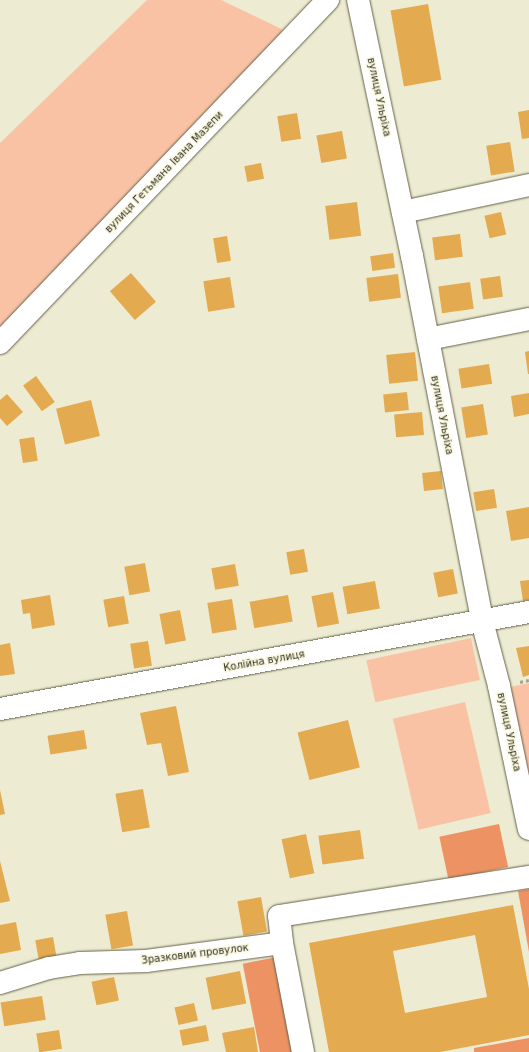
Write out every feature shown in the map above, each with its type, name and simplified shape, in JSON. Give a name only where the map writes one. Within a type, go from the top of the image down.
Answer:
[{"type":"street","name":"вулиця Гетьмана Івана Мазепи","points":[[0,343],[328,0]]},
{"type":"street","name":"вулиця Ульріха","points":[[358,0],[403,212],[482,620],[499,686],[529,829]]},
{"type":"street","points":[[403,212],[529,185]]},
{"type":"street","points":[[428,339],[529,319]]},
{"type":"street","name":"Колійна вулиця","points":[[0,709],[529,612]]},
{"type":"street","points":[[303,1052],[282,944],[279,916],[529,876]]},
{"type":"street","name":"Зразковий провулок","points":[[0,983],[50,968],[80,963],[146,961],[282,944]]},
{"type":"shaded area","points":[[147,0],[221,0],[296,36],[0,346],[0,143]]},
{"type":"shaded area","points":[[471,638],[480,680],[375,702],[366,660]]},
{"type":"shaded area","points":[[529,683],[529,793],[506,688]]},
{"type":"shaded area","points":[[465,702],[491,813],[419,830],[393,719]]},
{"type":"shaded area","points":[[499,824],[508,867],[448,880],[439,837]]},
{"type":"shaded area","points":[[529,889],[529,952],[518,891]]},
{"type":"shaded area","points":[[282,956],[301,1052],[260,1052],[243,964]]},
{"type":"shaded area","points":[[529,1038],[529,1052],[474,1052],[474,1048]]},
{"type":"building","points":[[428,4],[441,80],[404,86],[391,11]]},
{"type":"building","points":[[529,110],[529,138],[522,139],[518,112]]},
{"type":"building","points":[[297,113],[301,139],[281,142],[277,116]]},
{"type":"building","points":[[342,131],[347,159],[321,163],[316,136]]},
{"type":"building","points":[[510,142],[515,172],[491,175],[486,146]]},
{"type":"building","points":[[261,163],[264,179],[247,182],[244,166]]},
{"type":"building","points":[[357,202],[361,236],[329,240],[325,206]]},
{"type":"building","points":[[501,212],[506,234],[490,238],[484,216]]},
{"type":"building","points":[[460,234],[463,257],[435,260],[432,237]]},
{"type":"building","points":[[227,236],[231,261],[217,263],[213,238]]},
{"type":"building","points":[[393,253],[395,268],[372,271],[370,256]]},
{"type":"building","points":[[131,273],[156,302],[135,320],[110,291]]},
{"type":"building","points":[[398,274],[401,298],[369,302],[366,278]]},
{"type":"building","points":[[500,276],[503,297],[483,300],[480,279]]},
{"type":"building","points":[[230,277],[235,308],[208,312],[203,281]]},
{"type":"building","points":[[470,282],[474,309],[442,313],[438,286]]},
{"type":"building","points":[[529,351],[529,374],[528,374],[525,352]]},
{"type":"building","points":[[415,352],[418,381],[389,384],[386,355]]},
{"type":"building","points":[[489,364],[492,384],[462,389],[458,369]]},
{"type":"building","points":[[36,376],[55,402],[42,411],[23,385]]},
{"type":"building","points":[[407,392],[409,410],[385,412],[383,395]]},
{"type":"building","points":[[529,393],[529,414],[514,417],[511,396]]},
{"type":"building","points":[[7,394],[23,412],[7,426],[0,418],[0,400]]},
{"type":"building","points":[[91,400],[100,436],[65,445],[56,409]]},
{"type":"building","points":[[483,404],[488,435],[466,438],[461,407]]},
{"type":"building","points":[[422,412],[424,435],[396,437],[394,414]]},
{"type":"building","points":[[34,437],[38,461],[23,463],[19,439]]},
{"type":"building","points":[[441,471],[443,489],[424,491],[422,473]]},
{"type":"building","points":[[494,489],[497,508],[476,511],[473,492]]},
{"type":"building","points":[[529,507],[529,538],[511,541],[506,511]]},
{"type":"building","points":[[304,549],[308,572],[290,575],[286,552]]},
{"type":"building","points":[[145,563],[150,592],[129,595],[124,567]]},
{"type":"building","points":[[235,564],[239,586],[215,590],[211,568]]},
{"type":"building","points":[[453,569],[458,594],[438,597],[433,573]]},
{"type":"building","points":[[529,580],[529,600],[523,601],[520,581]]},
{"type":"building","points":[[375,581],[380,609],[347,614],[343,587]]},
{"type":"building","points":[[333,592],[339,623],[318,628],[311,596]]},
{"type":"building","points":[[50,595],[55,625],[32,629],[30,613],[23,614],[21,600]]},
{"type":"building","points":[[288,595],[293,622],[254,628],[250,602]]},
{"type":"building","points":[[124,596],[129,624],[108,627],[103,600]]},
{"type":"building","points":[[232,599],[237,630],[212,634],[207,603]]},
{"type":"building","points":[[180,610],[186,640],[165,644],[159,614]]},
{"type":"building","points":[[148,641],[152,666],[134,669],[130,644]]},
{"type":"building","points":[[10,643],[15,674],[0,676],[0,645]]},
{"type":"building","points":[[529,646],[529,675],[523,677],[516,648]]},
{"type":"building","points":[[176,706],[189,772],[168,776],[161,743],[147,745],[140,713]]},
{"type":"building","points":[[348,720],[360,768],[309,780],[298,733]]},
{"type":"building","points":[[84,730],[87,749],[50,755],[47,736]]},
{"type":"building","points":[[143,789],[150,827],[122,832],[115,794]]},
{"type":"building","points":[[0,790],[5,814],[0,815]]},
{"type":"building","points":[[360,830],[364,859],[322,865],[318,836]]},
{"type":"building","points":[[306,834],[314,873],[290,878],[282,839]]},
{"type":"building","points":[[0,861],[10,901],[0,903]]},
{"type":"building","points":[[261,897],[267,931],[243,936],[237,901]]},
{"type":"building","points":[[513,905],[529,989],[529,1035],[440,1052],[329,1052],[309,943]],"holes":[[[475,935],[487,997],[405,1013],[393,951]]]},
{"type":"building","points":[[127,911],[133,945],[111,949],[105,915]]},
{"type":"building","points":[[16,922],[21,950],[0,954],[0,925]]},
{"type":"building","points":[[53,937],[57,959],[39,962],[35,940]]},
{"type":"building","points":[[240,971],[246,1003],[212,1010],[206,978]]},
{"type":"building","points":[[114,977],[119,1000],[96,1005],[92,982]]},
{"type":"building","points":[[42,996],[46,1020],[4,1026],[1,1003]]},
{"type":"building","points":[[194,1003],[198,1021],[179,1025],[175,1007]]},
{"type":"building","points":[[206,1025],[209,1041],[183,1046],[179,1030]]},
{"type":"building","points":[[254,1027],[258,1052],[226,1052],[222,1033]]},
{"type":"building","points":[[59,1030],[62,1049],[39,1052],[36,1034]]}]
